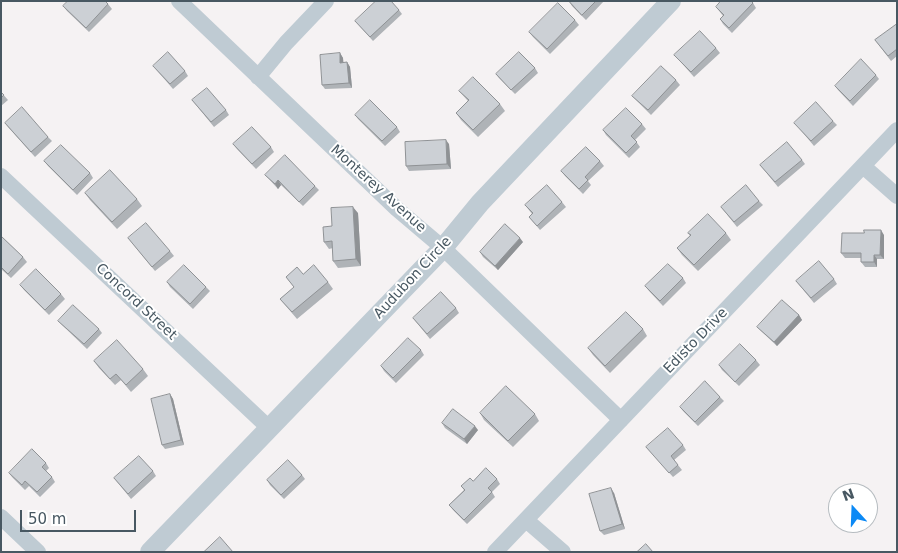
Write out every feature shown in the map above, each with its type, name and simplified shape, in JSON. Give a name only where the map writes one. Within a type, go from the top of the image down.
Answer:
[{"type":"street","name":"Monterey Avenue","points":[[178,1],[397,209],[443,248],[621,420]]},
{"type":"street","points":[[258,77],[286,43],[326,1]]},
{"type":"street","name":"Audubon Circle","points":[[150,552],[443,248],[480,203],[671,1]]},
{"type":"street","name":"Edisto Drive","points":[[495,552],[897,130]]},
{"type":"street","points":[[863,166],[897,196]]},
{"type":"street","name":"Concord Street","points":[[1,176],[269,428]]},
{"type":"street","points":[[1,517],[38,552]]},
{"type":"street","points":[[526,520],[563,552]]},
{"type":"building","points":[[68,1],[105,1],[108,4],[86,28],[63,6]]},
{"type":"building","points":[[376,1],[391,1],[399,10],[370,37],[355,21]]},
{"type":"building","points":[[569,1],[596,1],[582,15]]},
{"type":"building","points":[[721,1],[751,1],[753,3],[729,28],[720,19],[724,15],[716,7]]},
{"type":"building","points":[[558,3],[575,20],[547,49],[529,32]]},
{"type":"building","points":[[897,24],[897,49],[888,56],[875,40]]},
{"type":"building","points":[[700,31],[716,48],[691,72],[674,55]]},
{"type":"building","points":[[168,52],[185,71],[170,84],[153,66]]},
{"type":"building","points":[[519,52],[535,68],[511,90],[496,74]]},
{"type":"building","points":[[340,53],[340,63],[347,62],[349,83],[322,85],[320,55]]},
{"type":"building","points":[[861,59],[876,75],[850,101],[835,86]]},
{"type":"building","points":[[661,66],[676,80],[648,110],[632,96]]},
{"type":"building","points":[[473,77],[500,104],[473,130],[456,113],[469,100],[459,91]]},
{"type":"building","points":[[207,88],[226,110],[211,122],[192,100]]},
{"type":"building","points":[[370,100],[397,127],[382,141],[355,115]]},
{"type":"building","points":[[816,102],[833,121],[811,141],[794,123]]},
{"type":"building","points":[[22,107],[48,137],[31,152],[5,123]]},
{"type":"building","points":[[626,108],[642,124],[631,136],[637,142],[626,153],[603,130]]},
{"type":"building","points":[[252,127],[271,147],[252,164],[233,144]]},
{"type":"building","points":[[446,140],[447,164],[406,166],[405,142]]},
{"type":"building","points":[[787,142],[802,160],[775,182],[760,165]]},
{"type":"building","points":[[61,145],[90,173],[73,190],[44,161]]},
{"type":"building","points":[[586,147],[600,161],[585,177],[588,180],[579,189],[561,171]]},
{"type":"building","points":[[285,155],[315,186],[299,202],[278,180],[275,184],[265,175]]},
{"type":"building","points":[[110,170],[137,199],[112,222],[85,193]]},
{"type":"building","points":[[547,185],[562,202],[537,226],[529,217],[533,213],[525,205]]},
{"type":"building","points":[[746,185],[759,201],[734,222],[721,207]]},
{"type":"building","points":[[353,207],[356,259],[333,261],[332,241],[324,242],[323,227],[332,226],[331,208]]},
{"type":"building","points":[[708,214],[726,233],[694,265],[677,248],[691,235],[688,233]]},
{"type":"building","points":[[146,223],[170,251],[152,267],[128,238]]},
{"type":"building","points":[[505,224],[520,238],[495,266],[480,252]]},
{"type":"building","points":[[864,230],[881,230],[880,255],[874,255],[874,262],[861,262],[861,253],[841,253],[842,233],[864,233]]},
{"type":"building","points":[[1,236],[23,257],[8,274],[1,267]]},
{"type":"building","points":[[819,261],[834,279],[811,298],[796,281]]},
{"type":"building","points":[[668,264],[683,278],[660,301],[645,286]]},
{"type":"building","points":[[184,265],[206,287],[190,304],[167,282]]},
{"type":"building","points":[[314,265],[328,282],[292,312],[280,299],[294,287],[286,277],[297,267],[303,274]]},
{"type":"building","points":[[36,269],[61,294],[45,310],[20,285]]},
{"type":"building","points":[[441,292],[456,308],[427,334],[413,318]]},
{"type":"building","points":[[782,300],[799,315],[774,342],[757,327]]},
{"type":"building","points":[[73,305],[99,329],[84,344],[58,321]]},
{"type":"building","points":[[626,312],[643,329],[605,366],[588,348]]},
{"type":"building","points":[[408,338],[421,350],[393,378],[381,366]]},
{"type":"building","points":[[117,340],[143,369],[126,385],[116,374],[110,379],[94,361]]},
{"type":"building","points":[[740,344],[756,360],[735,382],[719,365]]},
{"type":"building","points":[[705,381],[720,397],[695,422],[680,407]]},
{"type":"building","points":[[506,386],[535,414],[508,441],[480,413]]},
{"type":"building","points":[[170,394],[181,440],[162,445],[151,399]]},
{"type":"building","points":[[453,409],[475,426],[464,439],[442,423]]},
{"type":"building","points":[[668,428],[683,445],[671,456],[678,465],[669,473],[646,447]]},
{"type":"building","points":[[32,449],[46,463],[42,467],[52,477],[37,492],[25,481],[22,485],[9,473]]},
{"type":"building","points":[[139,456],[153,471],[128,494],[114,478]]},
{"type":"building","points":[[288,460],[302,475],[281,495],[267,480]]},
{"type":"building","points":[[486,468],[497,479],[488,488],[492,492],[464,520],[449,505],[465,490],[461,486],[470,478],[473,481]]},
{"type":"building","points":[[611,488],[622,524],[600,531],[589,494]]},
{"type":"building","points":[[220,537],[233,552],[204,552]]},
{"type":"building","points":[[646,544],[653,552],[637,552]]}]
